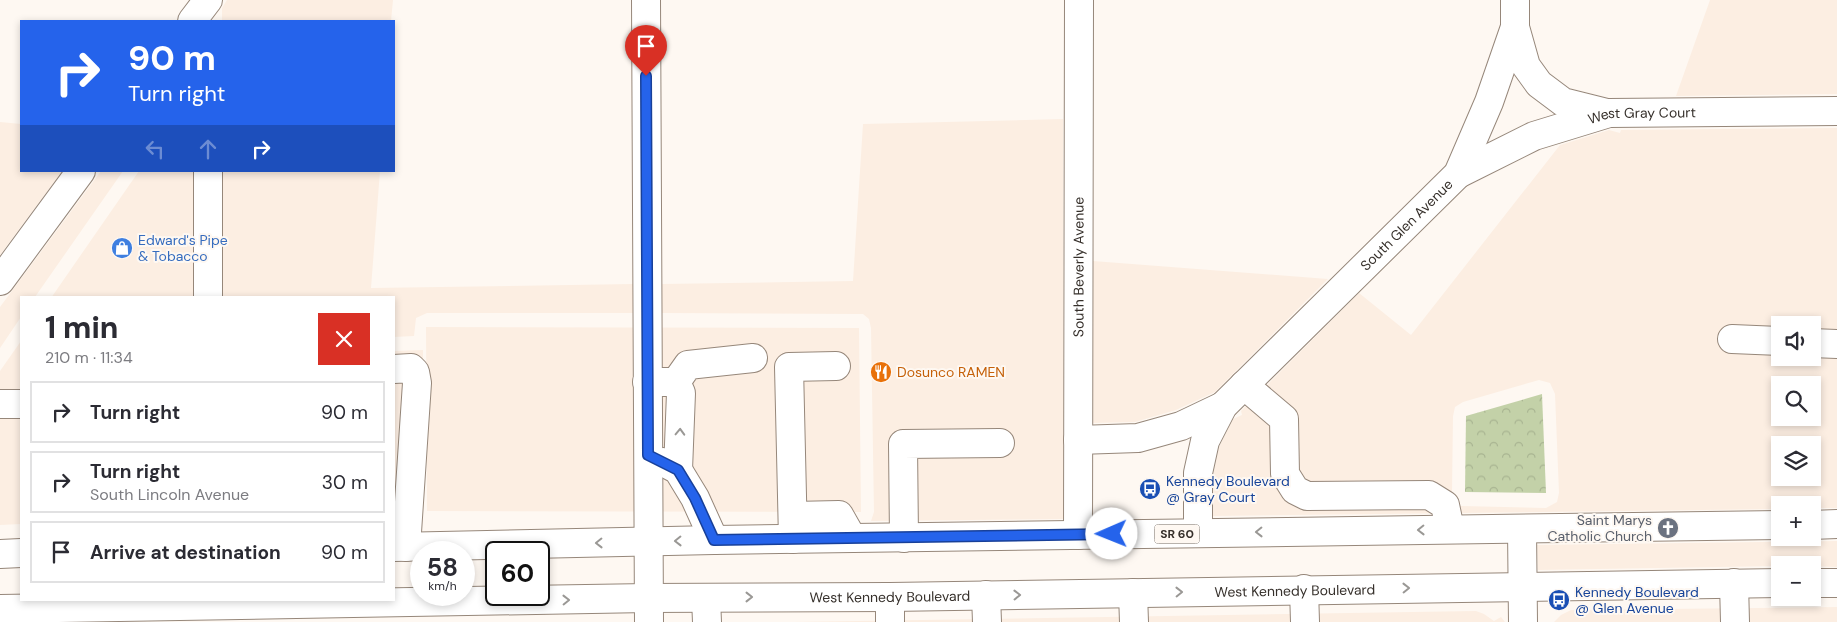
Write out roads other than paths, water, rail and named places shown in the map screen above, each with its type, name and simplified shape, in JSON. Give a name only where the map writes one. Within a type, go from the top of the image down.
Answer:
[{"type":"main road","points":[[646,0],[648,610]]},
{"type":"main road","name":"South Beverly Avenue","points":[[1078,0],[1078,535]]},
{"type":"main road","name":"South Glen Avenue","points":[[1198,533],[1198,473],[1205,441],[1223,406],[1458,174],[1489,102],[1515,27],[1515,0]]},
{"type":"main road","points":[[1515,27],[1526,66],[1539,84],[1564,102],[1609,113]]},
{"type":"main road","name":"West Gray Court","points":[[1458,174],[1534,136],[1609,113],[1837,111]]},
{"type":"main road","points":[[0,281],[80,172]]},
{"type":"main road","points":[[208,172],[208,296]]},
{"type":"main road","points":[[1732,339],[1771,341]]},
{"type":"main road","points":[[1821,343],[1837,344]]},
{"type":"main road","points":[[714,540],[695,498],[678,470],[678,388],[688,365],[753,358]]},
{"type":"main road","points":[[793,528],[789,367],[836,366]]},
{"type":"main road","points":[[395,369],[411,368],[415,372],[417,383],[401,497],[400,547]]},
{"type":"main road","points":[[647,382],[678,388]]},
{"type":"main road","points":[[1244,385],[1284,419],[1285,474],[1295,490],[1307,496],[1429,494],[1445,505],[1450,529]]},
{"type":"main road","points":[[0,404],[20,404]]},
{"type":"main road","name":"South Glen Avenue","points":[[1078,440],[1138,438],[1181,426],[1223,406]]},
{"type":"main road","points":[[904,538],[903,444],[1000,443]]},
{"type":"main road","points":[[648,455],[678,470]]},
{"type":"main road","points":[[1821,525],[1837,524]]},
{"type":"main road","name":"SR 60","points":[[400,547],[714,540],[793,528],[852,538],[904,538],[1771,525]]},
{"type":"main road","points":[[1522,529],[1524,622]]},
{"type":"main road","points":[[0,554],[20,553]]},
{"type":"main road","points":[[1734,582],[1735,622]]},
{"type":"main road","name":"West Kennedy Boulevard","points":[[0,609],[890,609],[986,595],[1771,583]]},
{"type":"main road","points":[[1821,583],[1837,583]]},
{"type":"main road","points":[[1304,589],[1305,622]]},
{"type":"main road","points":[[1133,592],[1134,622]]},
{"type":"main road","points":[[986,595],[987,622]]},
{"type":"place","name":"Edward's Pipe & Tobacco","points":[[122,248]]},
{"type":"place","name":"Dosunco RAMEN","points":[[881,372]]},
{"type":"place","name":"Kennedy Boulevard @ Gray Court","points":[[1150,489]]},
{"type":"place","name":"Saint Marys Catholic Church","points":[[1668,528]]},
{"type":"place","name":"Kennedy Boulevard @ Glen Avenue","points":[[1559,600]]}]
